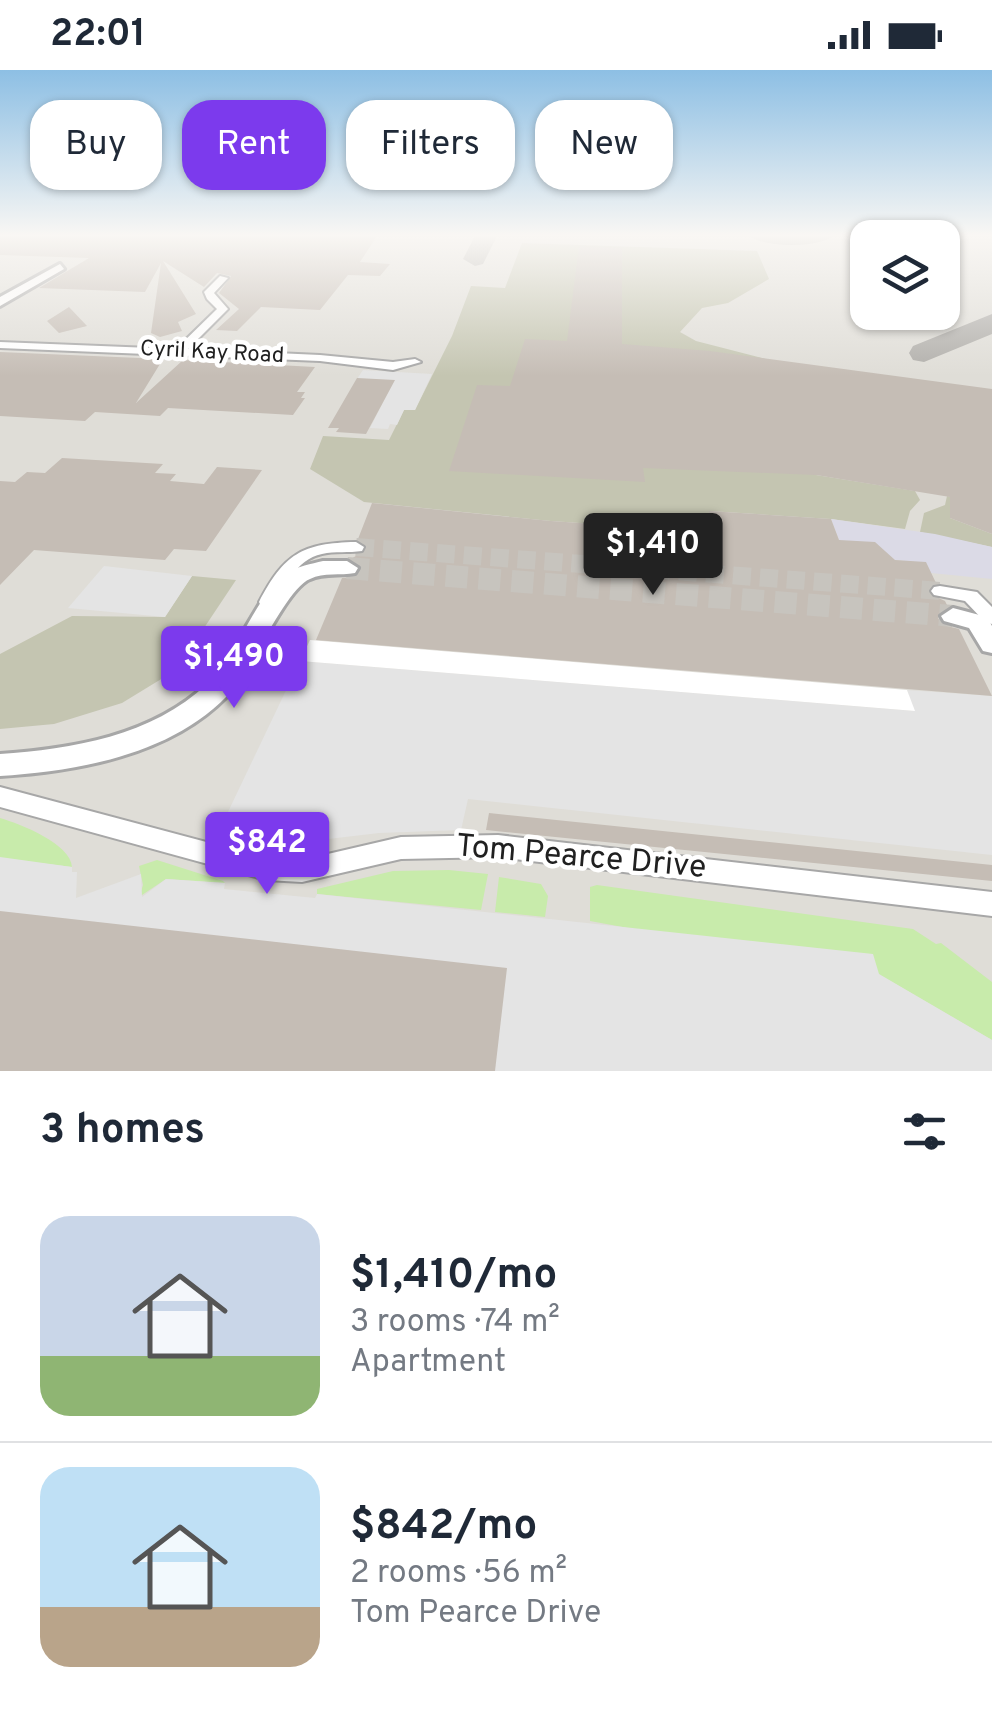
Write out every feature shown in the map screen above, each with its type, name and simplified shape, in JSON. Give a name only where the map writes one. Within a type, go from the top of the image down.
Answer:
[{"type":"street","points":[[0,302],[33,283]]},
{"type":"street","points":[[180,352],[223,309],[209,292],[219,283]]},
{"type":"street","name":"Cyril Kay Road","points":[[3,344],[330,358],[393,366],[415,362]]},
{"type":"street","points":[[0,765],[62,760],[140,738],[175,720],[207,699],[249,649],[269,606],[289,582],[311,570],[351,558]]},
{"type":"street","points":[[940,591],[971,596],[992,618]]},
{"type":"street","points":[[953,616],[978,623],[992,644]]},
{"type":"street","name":"Tom Pearce Drive","points":[[0,797],[266,870],[302,870],[401,848],[498,846],[992,904]]},
{"type":"shaded area","points":[[0,283],[850,283],[850,330],[960,330],[960,283],[992,283],[992,1071],[0,1071]]},
{"type":"shaded area","points":[[507,283],[763,283],[728,303],[702,308],[680,332],[696,341],[770,360],[816,475],[915,491],[920,500],[910,511],[905,529],[831,519],[710,511],[712,532],[551,521],[364,502],[310,469],[323,436],[389,440],[404,410],[415,410],[452,336],[471,286],[505,288]]},
{"type":"shaded area","points":[[363,370],[432,374],[415,410],[404,410],[397,425],[390,424],[388,429],[370,428],[394,381],[357,379]]},
{"type":"shaded area","points":[[947,496],[976,503],[951,511],[950,518],[992,534],[992,547],[920,532],[924,513],[945,505]]},
{"type":"shaded area","points":[[831,519],[935,534],[992,547],[992,579],[931,573],[926,563],[895,560],[839,540]]},
{"type":"shaded area","points":[[104,566],[192,576],[165,617],[68,608]]},
{"type":"shaded area","points":[[192,576],[236,580],[176,670],[122,703],[54,724],[0,729],[0,654],[72,616],[165,617]]},
{"type":"shaded area","points":[[300,661],[914,711],[907,690],[992,696],[992,855],[468,799],[461,830],[328,839],[217,835]]},
{"type":"shaded area","points":[[0,857],[72,867],[72,872],[77,872],[76,898],[141,874],[142,897],[166,879],[225,883],[224,889],[315,898],[317,894],[873,954],[879,974],[992,1040],[992,1071],[0,1071]]},
{"type":"green space","points":[[0,818],[54,843],[72,867],[0,858]]},
{"type":"green space","points":[[157,860],[225,883],[166,879],[139,897],[143,885],[139,866]]},
{"type":"green space","points":[[393,871],[488,874],[481,910],[317,894],[317,889]]},
{"type":"green space","points":[[499,877],[541,884],[548,896],[545,917],[495,912]]},
{"type":"green space","points":[[590,887],[913,929],[936,944],[941,943],[992,982],[992,1040],[878,974],[590,921]]},
{"type":"pier","points":[[310,640],[907,690],[915,711],[300,661]]},
{"type":"building","points":[[48,283],[150,283],[145,292],[39,288]]},
{"type":"building","points":[[158,283],[177,283],[196,314],[178,322],[182,331],[160,337],[151,333]]},
{"type":"building","points":[[226,283],[342,283],[320,310],[261,307],[237,331],[216,330],[239,309],[219,293]]},
{"type":"building","points":[[574,283],[622,283],[622,344],[710,351],[992,389],[992,534],[950,518],[950,497],[816,475],[643,468],[645,482],[449,471],[477,385],[510,386],[525,339],[567,341]]},
{"type":"building","points":[[69,307],[87,326],[59,333],[47,321]]},
{"type":"building","points":[[0,352],[163,359],[136,403],[183,360],[315,367],[297,392],[305,392],[301,398],[305,398],[293,415],[168,408],[160,416],[95,412],[85,421],[0,416]]},
{"type":"building","points":[[357,378],[395,380],[366,434],[336,432],[339,428],[328,428]]},
{"type":"building","points":[[62,458],[163,464],[155,473],[176,474],[170,481],[204,484],[217,467],[262,470],[206,551],[174,549],[165,560],[34,550],[0,585],[0,481],[15,482],[27,472],[45,473]]},
{"type":"building","points":[[372,503],[712,532],[709,511],[831,519],[839,540],[875,542],[895,560],[926,562],[936,583],[928,593],[945,601],[948,607],[938,618],[943,625],[959,629],[992,696],[316,640],[342,578],[356,577],[361,570],[351,559],[367,549],[358,539]]},
{"type":"building","points":[[489,813],[992,865],[992,881],[486,830]]},
{"type":"building","points":[[0,911],[507,968],[495,1071],[0,1071]]},
{"type":"taxiway","points":[[924,353],[992,323]]},
{"type":"tunnel","points":[[356,547],[940,591]]},
{"type":"tunnel","points":[[347,568],[953,616]]}]
